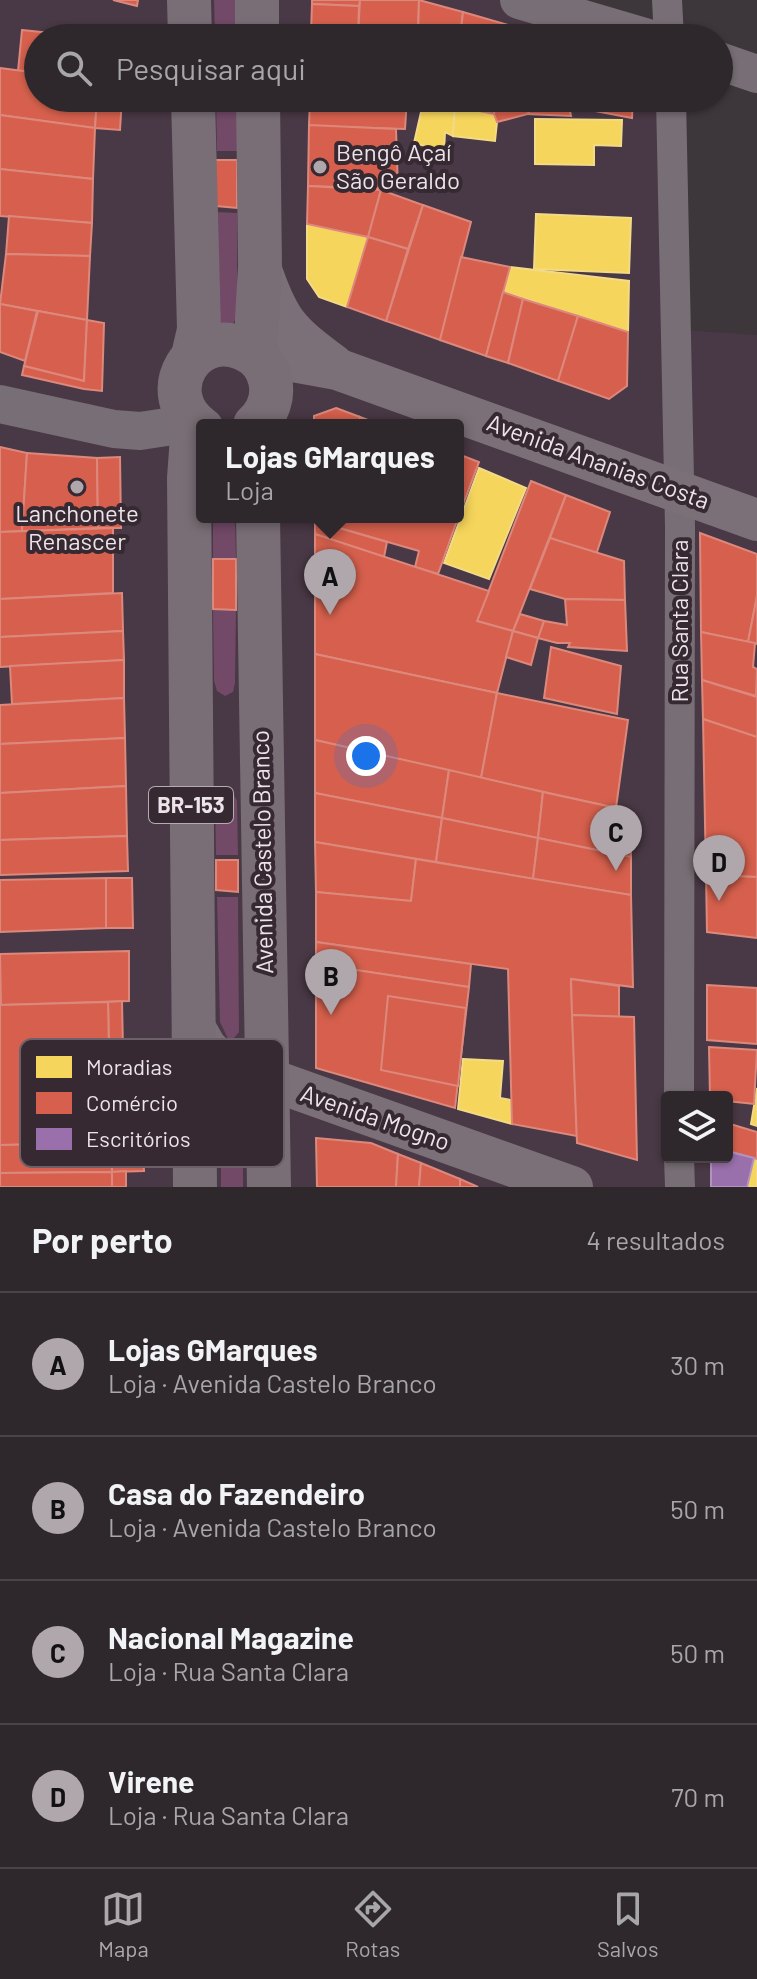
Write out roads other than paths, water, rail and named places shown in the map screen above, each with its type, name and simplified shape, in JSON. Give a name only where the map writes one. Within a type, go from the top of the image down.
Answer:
[{"type":"main road","points":[[189,0],[190,24]]},
{"type":"main road","points":[[257,0],[257,24]]},
{"type":"main road","name":"BR-153","points":[[193,112],[199,330],[193,356],[183,371],[179,389],[183,407],[196,425]]},
{"type":"main road","points":[[255,354],[260,267],[258,112]]},
{"type":"main road","points":[[260,267],[274,306],[295,336],[337,369]]},
{"type":"main road","points":[[193,356],[213,345],[235,344],[255,354],[266,367],[271,383],[271,401],[261,419]]},
{"type":"main road","name":"Avenida Ananias Costa","points":[[255,354],[337,369],[757,520]]},
{"type":"main road","name":"BR-153","points":[[194,1039],[189,478],[196,432]]},
{"type":"main road","name":"Avenida Castelo Branco","points":[[258,523],[267,1039]]},
{"type":"main road","points":[[191,741],[261,743]]},
{"type":"main road","name":"Avenida Mogno","points":[[194,1027],[201,1039]]},
{"type":"main road","name":"Avenida Mogno","points":[[284,1086],[572,1187]]},
{"type":"main road","name":"BR-153","points":[[195,1167],[195,1187]]},
{"type":"main road","name":"Avenida Castelo Branco","points":[[269,1167],[269,1187]]},
{"type":"street","points":[[519,0],[600,24]]},
{"type":"street","points":[[667,0],[668,24]]},
{"type":"street","points":[[733,66],[757,74]]},
{"type":"street","name":"Rua Santa Clara","points":[[671,112],[679,492],[679,1091]]},
{"type":"street","points":[[0,404],[114,429],[140,431],[196,426]]},
{"type":"street","points":[[679,1163],[680,1187]]},
{"type":"place","name":"Bengô Açaí São Geraldo","points":[[320,167]]},
{"type":"place","name":"Lanchonete Renascer","points":[[77,487]]},
{"type":"place","name":"Lojas GMarques","points":[[330,615]]},
{"type":"place","name":"Nacional Magazine","points":[[616,871]]},
{"type":"place","name":"Virene","points":[[719,901]]},
{"type":"place","name":"Casa do Fazendeiro","points":[[331,1015]]}]
